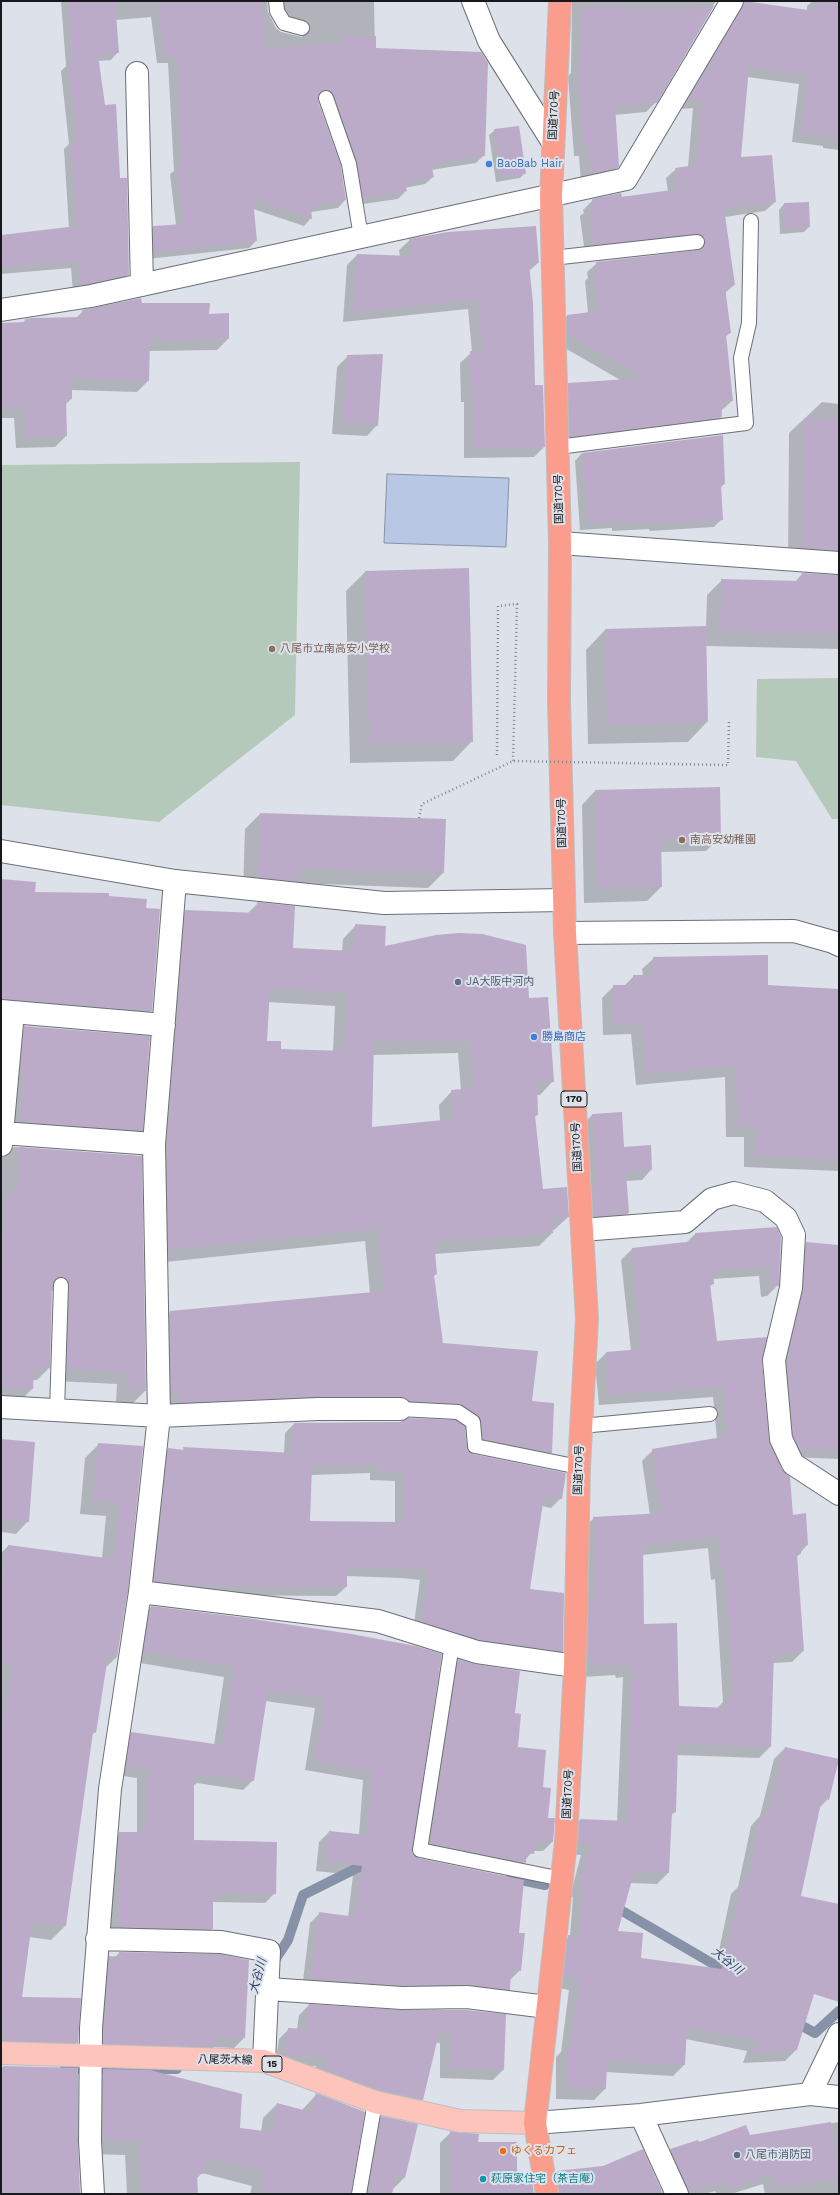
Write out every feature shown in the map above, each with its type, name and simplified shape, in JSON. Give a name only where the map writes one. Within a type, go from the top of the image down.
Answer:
[{"type":"highway","name":"国道170号","points":[[547,2194],[535,2123],[562,1879],[575,1666],[579,1467],[587,1319],[565,933],[559,702],[560,543],[551,196],[552,141],[560,1]]},
{"type":"main road","name":"八尾茨木線","points":[[1,2053],[264,2061],[375,2102],[460,2121],[535,2123]]},
{"type":"street","points":[[473,1],[489,41],[552,141]]},
{"type":"street","points":[[1,310],[91,296],[626,179],[732,1]]},
{"type":"street","points":[[137,73],[142,285]]},
{"type":"street","points":[[560,543],[839,563]]},
{"type":"street","points":[[1,851],[175,881],[384,903],[564,900]]},
{"type":"street","points":[[93,2194],[90,2141],[91,2056],[97,1939],[110,1790],[140,1592],[159,1416],[154,1144],[175,881]]},
{"type":"street","points":[[565,933],[794,932],[833,942],[839,945]]},
{"type":"street","points":[[154,1144],[2,1139],[7,1011],[164,1025]]},
{"type":"street","points":[[582,1230],[685,1222],[712,1199],[734,1193],[765,1201],[786,1218],[794,1235],[791,1288],[774,1360],[781,1439],[793,1464],[839,1494]]},
{"type":"street","points":[[1,1408],[159,1416],[318,1409],[400,1409]]},
{"type":"street","points":[[140,1592],[378,1621],[477,1652],[575,1666]]},
{"type":"street","points":[[97,1939],[221,1942],[269,1951],[264,2061]]},
{"type":"street","points":[[268,1989],[402,1998],[467,1997],[547,2007]]},
{"type":"street","points":[[810,2094],[839,2034]]},
{"type":"street","points":[[535,2123],[641,2115],[810,2094],[839,2097]]},
{"type":"street","points":[[641,2115],[676,2194]]},
{"type":"lane","points":[[276,1],[277,10],[284,23],[302,28]]},
{"type":"lane","points":[[326,98],[349,164],[361,237]]},
{"type":"lane","points":[[558,447],[746,423],[741,358],[749,323],[751,221]]},
{"type":"lane","points":[[552,258],[697,242]]},
{"type":"lane","points":[[57,1410],[61,1285]]},
{"type":"lane","points":[[400,1409],[458,1412],[473,1422],[475,1446],[579,1467]]},
{"type":"lane","points":[[581,1426],[710,1414]]},
{"type":"lane","points":[[452,1644],[420,1850],[562,1879]]},
{"type":"lane","points":[[359,2194],[375,2102]]},
{"type":"path","points":[[497,755],[498,606],[517,604],[513,761]]},
{"type":"path","points":[[419,818],[422,804],[513,761],[728,765],[729,722]]},
{"type":"green space","points":[[300,462],[295,715],[159,822],[1,805],[1,465]]},
{"type":"green space","points":[[839,678],[839,819],[832,819],[796,761],[756,757],[757,679]]},
{"type":"water","points":[[387,474],[509,478],[506,547],[384,543]]},
{"type":"building","points":[[69,1],[115,1],[119,53],[98,55],[105,105],[116,104],[120,178],[127,178],[129,275],[80,285],[78,261],[1,267],[1,235],[77,226],[71,141],[77,140],[69,62],[73,62]]},
{"type":"building","points":[[158,1],[262,1],[264,49],[341,43],[341,35],[376,36],[376,48],[481,52],[488,63],[485,156],[431,164],[434,177],[405,182],[407,191],[363,198],[357,161],[334,95],[331,91],[324,90],[319,93],[318,101],[341,166],[346,200],[311,206],[312,219],[253,199],[257,241],[154,252],[153,226],[184,224],[177,166],[181,165],[176,56],[164,56]]},
{"type":"building","points":[[744,1],[815,11],[816,1],[839,1],[839,137],[801,133],[808,75],[749,67],[741,157],[772,155],[776,202],[724,209],[735,285],[725,287],[731,333],[726,334],[733,401],[721,402],[722,417],[570,437],[568,383],[644,378],[567,334],[567,315],[598,311],[594,270],[597,270],[596,262],[698,250],[702,249],[705,241],[704,237],[696,234],[594,245],[589,206],[593,205],[592,199],[621,193],[622,197],[678,189],[675,168],[697,165],[702,99],[688,100],[743,7]]},
{"type":"building","points":[[714,6],[657,103],[615,106],[619,166],[618,168],[591,174],[589,146],[584,147],[577,65],[580,65],[581,7],[627,7],[627,9],[657,10]]},
{"type":"building","points":[[519,126],[526,174],[501,177],[494,129]]},
{"type":"building","points":[[809,202],[810,227],[785,229],[784,203]]},
{"type":"building","points":[[536,226],[539,263],[529,264],[533,303],[535,385],[543,385],[545,447],[474,448],[474,392],[471,392],[470,351],[482,351],[478,299],[353,312],[357,254],[412,256],[409,239],[448,232]]},
{"type":"building","points":[[141,298],[142,303],[210,303],[209,314],[229,313],[229,339],[150,340],[149,381],[72,379],[72,399],[66,400],[67,436],[26,438],[25,408],[1,408],[1,323],[25,322],[25,319],[32,318],[83,317],[82,310]]},
{"type":"building","points":[[383,354],[378,426],[343,423],[347,355]]},
{"type":"building","points":[[804,418],[839,418],[839,550],[802,548]]},
{"type":"building","points":[[723,435],[725,484],[721,485],[723,520],[657,524],[657,522],[619,524],[619,521],[588,523],[582,453]]},
{"type":"building","points":[[469,568],[473,742],[369,744],[365,571]]},
{"type":"building","points":[[802,573],[839,575],[839,634],[720,632],[721,579],[802,581]]},
{"type":"building","points":[[706,626],[708,722],[607,725],[605,629]]},
{"type":"building","points":[[720,787],[721,838],[661,839],[662,887],[597,889],[595,790]]},
{"type":"building","points":[[260,813],[446,819],[444,873],[297,868],[297,881],[258,877]]},
{"type":"building","points":[[1,879],[36,882],[35,892],[109,893],[109,896],[147,899],[146,908],[160,909],[152,1011],[1,999]]},
{"type":"building","points":[[257,902],[295,906],[293,948],[354,951],[355,924],[386,926],[385,946],[436,935],[459,933],[482,934],[526,945],[529,998],[548,997],[554,1082],[537,1083],[538,1115],[535,1116],[543,1189],[567,1187],[569,1217],[552,1219],[553,1233],[434,1242],[437,1274],[434,1275],[443,1343],[538,1351],[532,1401],[554,1403],[552,1453],[483,1439],[480,1417],[458,1404],[409,1401],[400,1396],[317,1397],[180,1403],[180,1393],[171,1393],[170,1311],[384,1291],[378,1229],[168,1250],[167,1144],[185,910],[257,913]],"holes":[[[270,988],[348,993],[345,1051],[281,1049],[281,1041],[267,1041]],[[471,1041],[474,1088],[451,1090],[454,1119],[372,1127],[374,1042]]]},
{"type":"building","points":[[768,955],[768,985],[839,989],[837,1048],[839,1048],[839,1159],[755,1156],[755,1126],[737,1126],[736,1066],[647,1074],[642,1023],[614,1024],[613,985],[633,985],[633,975],[654,975],[653,957]]},
{"type":"building","points":[[24,1026],[150,1036],[143,1131],[21,1122],[24,1076],[20,1076]]},
{"type":"building","points":[[622,1112],[624,1147],[651,1145],[652,1170],[626,1172],[629,1213],[594,1216],[592,1185],[597,1185],[592,1114]]},
{"type":"building","points":[[20,1147],[142,1156],[146,1391],[128,1390],[129,1372],[67,1369],[70,1285],[66,1278],[61,1277],[54,1280],[52,1285],[50,1368],[34,1368],[33,1389],[1,1388],[1,1282],[7,1193],[16,1194]]},
{"type":"building","points":[[777,1227],[781,1237],[779,1286],[771,1286],[770,1266],[713,1270],[714,1284],[710,1284],[717,1341],[767,1337],[762,1361],[769,1440],[782,1469],[790,1477],[793,1515],[806,1513],[808,1545],[800,1546],[801,1554],[797,1555],[804,1651],[774,1653],[771,1747],[678,1744],[676,1812],[672,1812],[669,1873],[634,1872],[618,1931],[643,1933],[641,1958],[722,1969],[742,1882],[747,1883],[761,1814],[768,1815],[785,1747],[839,1759],[829,1800],[822,1798],[801,1896],[839,1904],[839,2002],[814,1994],[797,2050],[753,2053],[757,2040],[687,2027],[685,2065],[607,2061],[606,2089],[567,2089],[567,2045],[571,2045],[579,1979],[564,1976],[568,1935],[579,1936],[583,1886],[580,1885],[591,1844],[578,1844],[580,1819],[627,1821],[633,1667],[626,1667],[626,1665],[594,1666],[594,1661],[588,1660],[589,1596],[595,1597],[593,1517],[662,1513],[652,1449],[728,1436],[723,1387],[609,1395],[606,1352],[642,1349],[632,1248],[695,1241],[695,1233]],"holes":[[[718,1537],[721,1569],[725,1569],[734,1697],[728,1696],[727,1708],[679,1706],[677,1623],[644,1624],[643,1545]]]},
{"type":"building","points":[[806,1242],[839,1245],[838,1450],[799,1449],[793,1436],[787,1361],[803,1291]]},
{"type":"building","points":[[408,1418],[455,1420],[465,1427],[467,1447],[473,1454],[566,1473],[562,1499],[544,1496],[530,1589],[564,1593],[563,1652],[480,1640],[422,1622],[429,1571],[347,1567],[347,1587],[198,1586],[154,1581],[168,1448],[184,1450],[183,1447],[293,1453],[294,1423],[400,1422]],"holes":[[[379,1464],[378,1471],[404,1472],[404,1522],[310,1521],[312,1466]]]},
{"type":"building","points":[[1,1439],[35,1442],[29,1522],[1,1520]]},
{"type":"building","points":[[98,1443],[143,1446],[128,1590],[117,1657],[108,1656],[96,1733],[93,1732],[66,1926],[32,1922],[22,1997],[81,1998],[78,2043],[4,2041],[5,2029],[1,2029],[1,1716],[5,1717],[13,1664],[1,1662],[1,1590],[8,1545],[114,1559],[120,1503],[93,1501]]},
{"type":"building","points":[[151,1606],[247,1618],[351,1634],[416,1646],[442,1654],[412,1853],[418,1858],[524,1880],[519,1933],[525,1933],[521,1971],[511,1970],[510,1990],[467,1984],[402,1985],[311,1979],[319,1912],[356,1917],[362,1866],[325,1861],[329,1831],[367,1835],[372,1771],[314,1761],[325,1699],[268,1690],[254,1781],[205,1774],[205,1777],[194,1775],[194,1840],[277,1842],[276,1894],[213,1893],[213,1929],[119,1927],[119,1832],[146,1832],[147,1768],[126,1765],[131,1732],[222,1745],[234,1667],[143,1652]]},
{"type":"building","points":[[458,1659],[475,1664],[520,1671],[515,1713],[521,1714],[518,1747],[546,1750],[543,1787],[551,1788],[548,1818],[555,1818],[553,1842],[535,1841],[534,1854],[526,1853],[526,1863],[430,1843]]},
{"type":"building","points":[[119,1952],[220,1954],[249,1960],[245,2038],[215,2037],[215,2047],[103,2044],[109,1956],[119,1957]]},
{"type":"building","points":[[309,2004],[401,2010],[466,2010],[506,2014],[504,2070],[450,2068],[450,2034],[439,2033],[423,2100],[379,2090],[322,2069],[325,2057],[284,2055],[288,2028],[306,2029]]},
{"type":"building","points":[[3,2066],[78,2068],[80,2194],[1,2194],[1,2075],[3,2075]]},
{"type":"building","points":[[103,2069],[150,2070],[242,2094],[240,2128],[272,2132],[277,2103],[311,2112],[316,2093],[365,2112],[351,2194],[259,2194],[265,2172],[205,2157],[204,2174],[197,2173],[198,2194],[142,2194],[139,2141],[103,2141]]},
{"type":"building","points":[[381,2116],[418,2124],[405,2178],[396,2176],[392,2194],[368,2194]]},
{"type":"building","points":[[831,2122],[839,2178],[775,2188],[773,2174],[728,2189],[725,2181],[689,2193],[670,2149],[698,2140],[699,2142],[746,2125],[750,2135]]},
{"type":"building","name":"萩原家住宅（茶吉庵）","points":[[450,2131],[479,2134],[478,2142],[517,2142],[517,2175],[531,2174],[534,2194],[449,2194]]},
{"type":"building","points":[[643,2149],[661,2189],[650,2194],[559,2194],[556,2171],[603,2166]]},
{"type":"waterway","name":"大谷川","points":[[273,1963],[288,1940],[303,1895],[369,1862],[373,1862]]},
{"type":"waterway","name":"大谷川","points":[[511,1878],[545,1885]]},
{"type":"waterway","name":"大谷川","points":[[612,1905],[715,1965],[729,1978]]},
{"type":"waterway","name":"大谷川","points":[[793,2021],[815,2033],[839,2011]]},
{"type":"waterway","name":"大谷川","points":[[65,2069],[177,2069]]},
{"type":"place","name":"BaoBab Hair","points":[[489,164]]},
{"type":"place","name":"八尾市立南高安小学校","points":[[272,649]]},
{"type":"place","name":"南高安幼稚園","points":[[682,840]]},
{"type":"place","name":"JA大阪中河内","points":[[458,982]]},
{"type":"place","name":"勝島商店","points":[[534,1037]]},
{"type":"place","name":"ゆくるカフェ","points":[[503,2151]]},
{"type":"place","name":"八尾市消防団","points":[[737,2155]]},
{"type":"place","name":"萩原家住宅（茶吉庵）","points":[[483,2179]]}]
